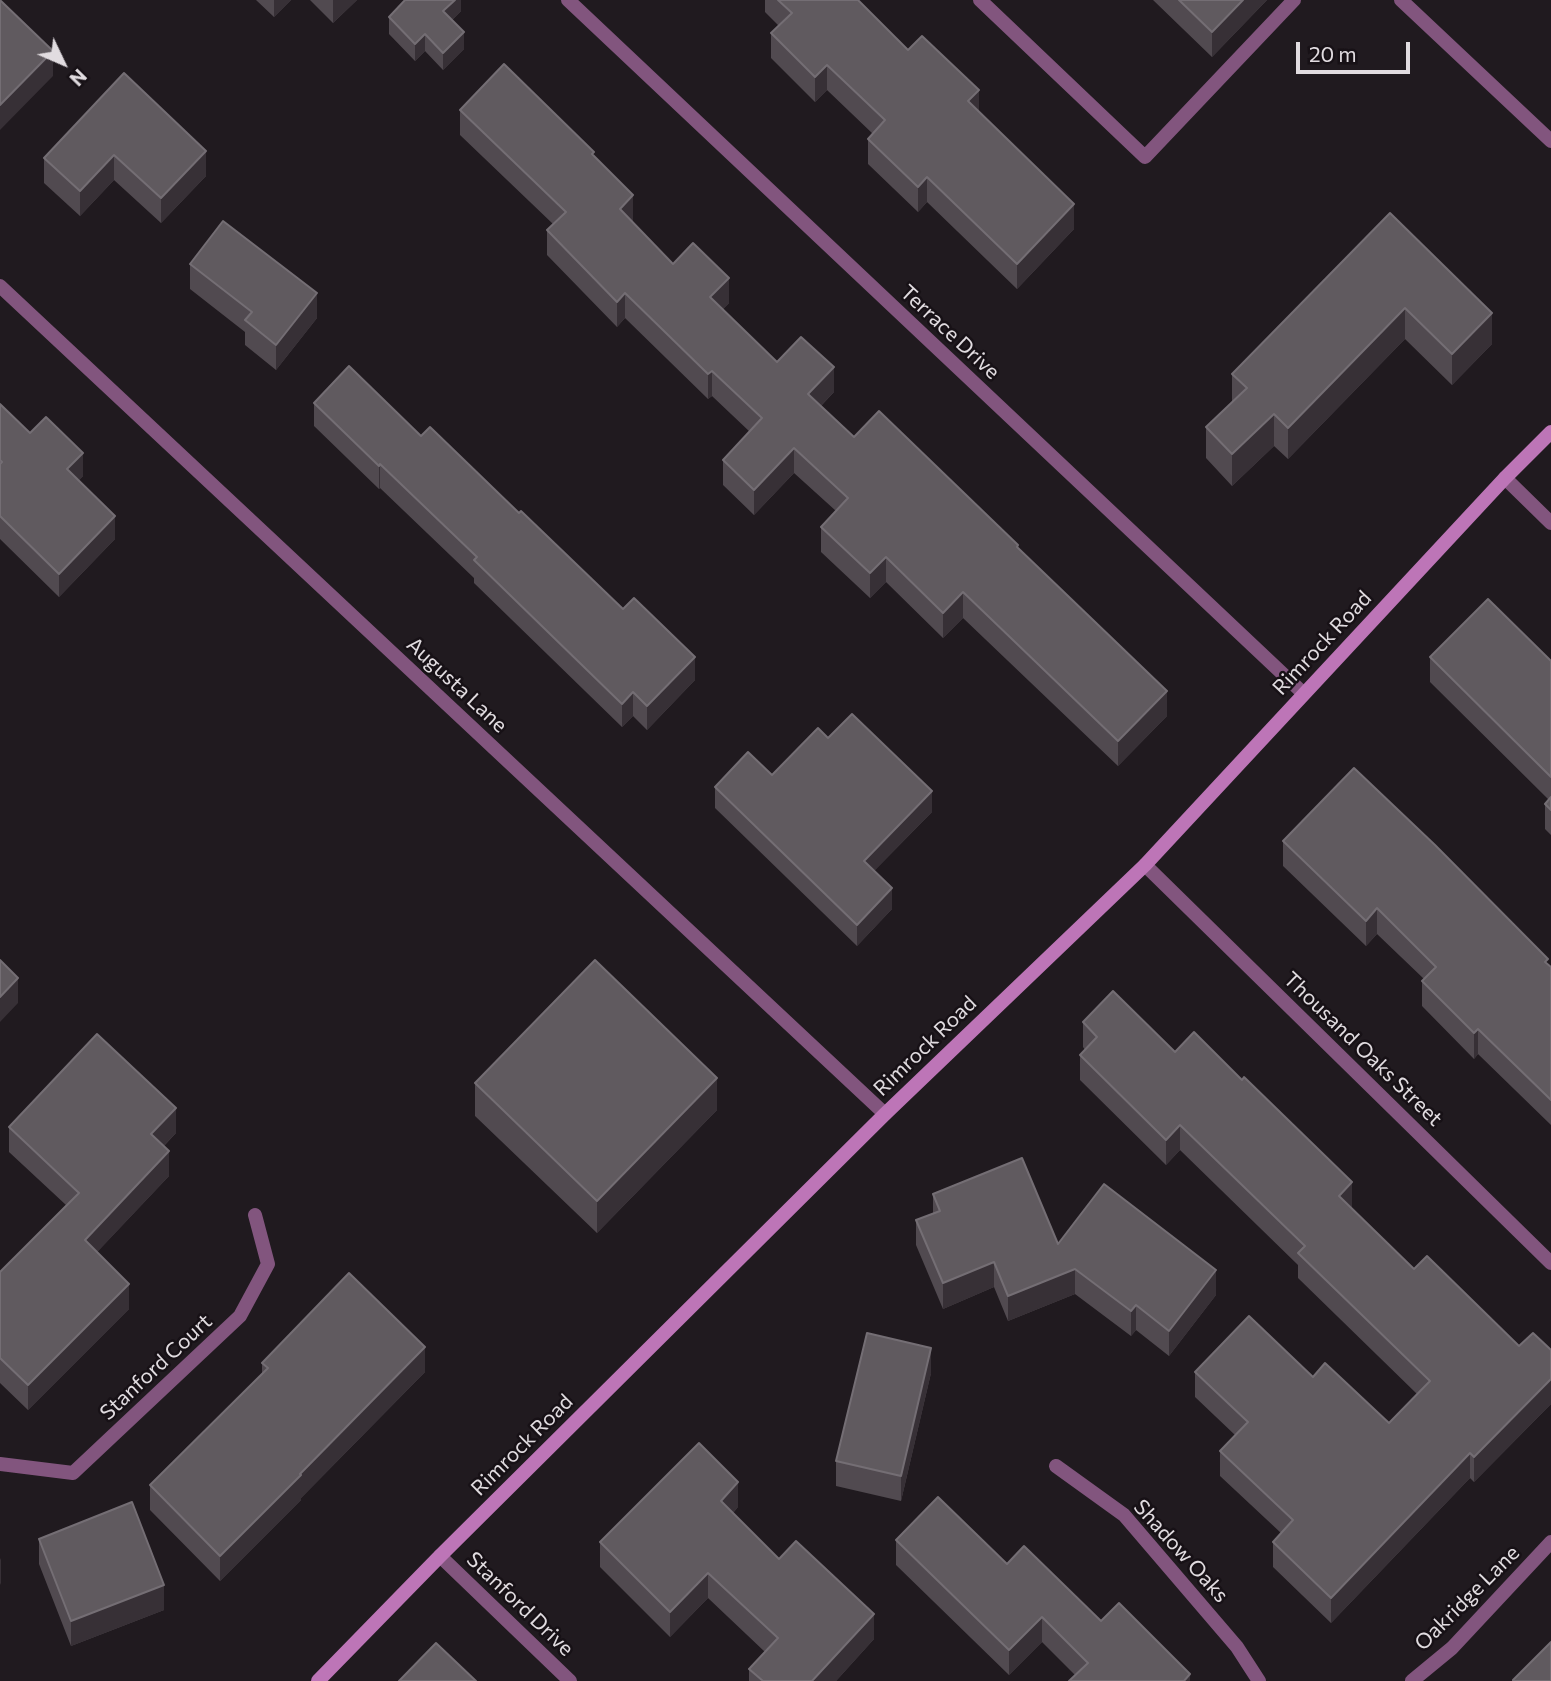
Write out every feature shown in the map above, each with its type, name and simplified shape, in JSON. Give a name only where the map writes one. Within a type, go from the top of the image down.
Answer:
[{"type":"main road","name":"Rimrock Road","points":[[318,1681],[440,1556],[885,1114],[1145,865],[1303,693],[1551,432]]},
{"type":"street","name":"Terrace Drive","points":[[568,0],[1303,693]]},
{"type":"street","points":[[980,0],[1145,157],[1294,0]]},
{"type":"street","points":[[1401,0],[1551,141]]},
{"type":"street","name":"Augusta Lane","points":[[0,286],[885,1114]]},
{"type":"street","points":[[1505,478],[1551,523]]},
{"type":"street","name":"Thousand Oaks Street","points":[[1145,865],[1551,1263]]},
{"type":"street","name":"Stanford Court","points":[[0,1464],[73,1473],[240,1317],[268,1264],[254,1215]]},
{"type":"street","name":"Shadow Oaks","points":[[1056,1466],[1124,1515],[1237,1647],[1259,1681]]},
{"type":"street","name":"Oakridge Lane","points":[[1412,1681],[1452,1648],[1551,1542]]},
{"type":"street","name":"Stanford Drive","points":[[440,1556],[570,1681]]},
{"type":"building","points":[[0,0],[53,51],[0,105]]},
{"type":"building","points":[[405,0],[455,0],[443,11],[464,32],[443,53],[425,34],[415,44],[389,17]]},
{"type":"building","points":[[778,0],[858,0],[908,50],[922,36],[979,90],[968,101],[1074,204],[1017,264],[927,177],[918,187],[868,139],[885,120],[827,65],[815,77],[771,33],[792,13]]},
{"type":"building","points":[[1179,0],[1243,0],[1212,32]]},
{"type":"building","points":[[504,64],[594,152],[592,154],[633,195],[620,209],[673,264],[693,243],[729,278],[710,297],[777,362],[801,337],[834,367],[808,394],[854,437],[879,411],[1167,691],[1118,741],[963,592],[943,613],[886,557],[870,573],[821,527],[848,498],[794,448],[754,490],[723,460],[762,418],[712,371],[708,374],[625,293],[617,302],[547,230],[566,212],[460,110]]},
{"type":"building","points":[[124,73],[206,151],[161,198],[114,155],[80,191],[44,158]]},
{"type":"building","points":[[1390,213],[1492,313],[1452,354],[1405,308],[1288,428],[1274,414],[1232,454],[1206,427],[1247,388],[1232,374]]},
{"type":"building","points":[[223,221],[317,293],[276,345],[245,320],[252,312],[190,264]]},
{"type":"building","points":[[349,366],[421,436],[430,427],[623,609],[634,598],[695,657],[647,706],[633,692],[622,704],[474,560],[477,557],[314,403]]},
{"type":"building","points":[[0,404],[30,433],[46,417],[83,453],[67,469],[115,516],[59,574],[0,516]]},
{"type":"building","points":[[1488,599],[1551,661],[1551,777],[1430,657]]},
{"type":"building","points":[[852,714],[932,791],[864,861],[892,888],[857,925],[715,787],[748,752],[772,775],[818,728],[828,738]]},
{"type":"building","points":[[1354,768],[1548,959],[1545,962],[1551,967],[1551,1100],[1478,1029],[1474,1033],[1422,981],[1436,967],[1377,908],[1366,921],[1283,841]]},
{"type":"building","points":[[1551,797],[1551,810],[1545,804]]},
{"type":"building","points":[[0,960],[18,978],[0,997]]},
{"type":"building","points":[[595,960],[717,1078],[597,1201],[475,1083]]},
{"type":"building","points":[[1113,991],[1175,1052],[1194,1032],[1242,1080],[1244,1077],[1352,1182],[1339,1196],[1414,1269],[1427,1256],[1519,1346],[1533,1333],[1551,1350],[1551,1379],[1474,1457],[1470,1453],[1331,1598],[1273,1542],[1293,1520],[1220,1451],[1248,1422],[1195,1372],[1249,1316],[1313,1377],[1325,1363],[1389,1423],[1430,1381],[1298,1253],[1305,1246],[1180,1125],[1166,1140],[1080,1055],[1097,1037],[1083,1022]]},
{"type":"building","points":[[97,1034],[176,1108],[151,1134],[169,1151],[85,1240],[129,1284],[28,1385],[0,1358],[0,1272],[79,1193],[9,1127]]},
{"type":"building","points":[[1022,1158],[1058,1244],[1104,1184],[1216,1270],[1169,1331],[1136,1305],[1131,1311],[1075,1269],[1008,1296],[994,1262],[943,1283],[916,1220],[940,1211],[933,1194]]},
{"type":"building","points":[[349,1273],[425,1347],[220,1556],[150,1485],[268,1368],[262,1363]]},
{"type":"building","points":[[867,1333],[931,1348],[901,1476],[836,1461]]},
{"type":"building","points":[[699,1443],[738,1482],[721,1501],[779,1559],[796,1541],[874,1614],[812,1681],[763,1681],[749,1669],[778,1638],[708,1573],[670,1612],[600,1542]]},
{"type":"building","points":[[938,1497],[1007,1564],[1024,1546],[1101,1621],[1119,1603],[1190,1674],[1184,1681],[1069,1681],[1088,1663],[1042,1617],[1009,1650],[896,1540]]},
{"type":"building","points":[[132,1502],[164,1585],[71,1621],[39,1539]]},
{"type":"building","points":[[1551,1642],[1551,1681],[1513,1681],[1513,1680]]},
{"type":"building","points":[[436,1643],[476,1681],[399,1681]]}]
